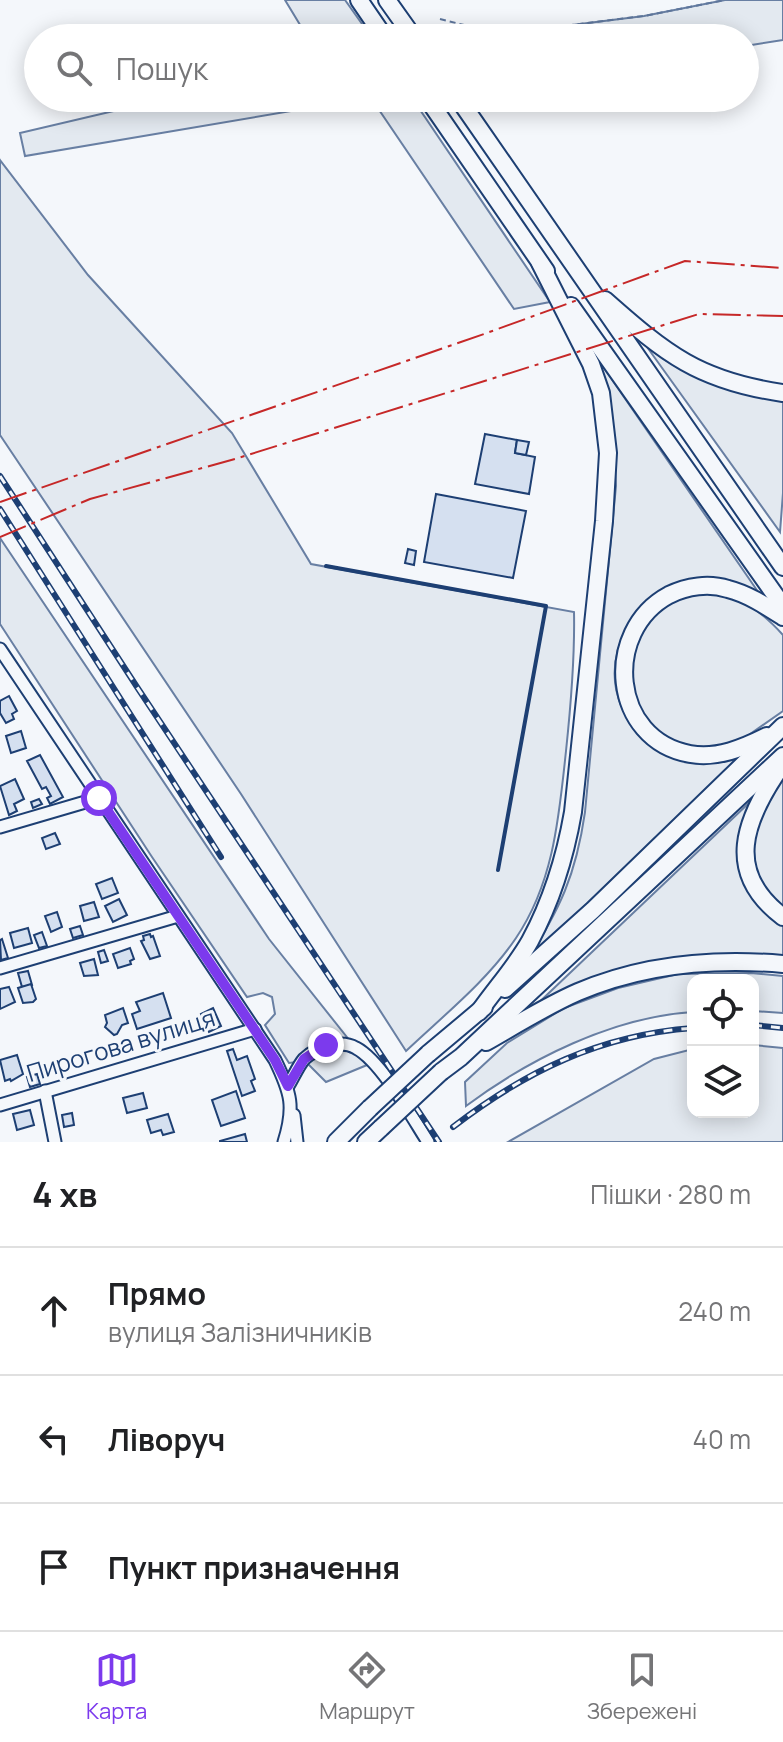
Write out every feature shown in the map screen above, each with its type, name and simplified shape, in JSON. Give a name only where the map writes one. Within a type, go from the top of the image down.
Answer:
[{"type":"highway","points":[[359,0],[375,24]]},
{"type":"highway","points":[[387,0],[404,24]]},
{"type":"highway","points":[[437,112],[783,606]]},
{"type":"highway","points":[[468,112],[783,567]]},
{"type":"highway","points":[[479,1012],[529,944],[556,885],[566,851],[573,812],[607,486],[607,427],[601,393],[583,346],[540,263]]},
{"type":"highway","points":[[583,280],[652,342],[682,363],[732,384],[783,393]]},
{"type":"highway","points":[[781,728],[731,752],[688,754],[666,746],[638,721],[627,700],[623,664],[630,637],[646,611],[676,591],[694,587],[727,588],[783,617]]},
{"type":"highway","points":[[336,1142],[428,1054],[593,910],[781,728]]},
{"type":"highway","points":[[366,1142],[783,756]]},
{"type":"highway","points":[[783,763],[753,811],[746,849],[748,868],[755,886],[766,903],[783,917]]},
{"type":"highway","points":[[461,1057],[576,993],[637,972],[674,965],[720,962],[783,964]]},
{"type":"street","points":[[0,649],[275,1060],[292,1100],[297,1142]]},
{"type":"street","points":[[0,679],[13,671]]},
{"type":"street","points":[[0,827],[99,798]]},
{"type":"street","points":[[0,968],[178,916]]},
{"type":"street","name":"Пирогова вулиця","points":[[0,1105],[255,1029]]},
{"type":"street","points":[[288,1086],[304,1059],[326,1045],[343,1044],[357,1048],[385,1076],[428,1142]]},
{"type":"street","points":[[45,1091],[55,1142]]},
{"type":"street","points":[[284,1142],[292,1100]]},
{"type":"path","points":[[580,24],[644,16],[725,0]]},
{"type":"path","points":[[440,19],[460,24]]},
{"type":"shaded area","points":[[285,0],[345,0],[362,24],[300,24]]},
{"type":"shaded area","points":[[725,0],[783,0],[783,40],[759,44],[759,24],[580,24],[644,16]]},
{"type":"shaded area","points":[[109,112],[285,112],[25,156],[20,133]]},
{"type":"shaded area","points":[[380,112],[421,112],[550,302],[514,309]]},
{"type":"shaded area","points":[[0,160],[88,275],[232,433],[311,564],[574,612],[572,682],[561,800],[553,848],[539,894],[529,917],[505,954],[406,1051],[241,794],[0,435]]},
{"type":"shaded area","points":[[647,347],[678,368],[711,383],[783,399],[780,532]]},
{"type":"shaded area","points":[[593,352],[763,599],[668,587],[636,614],[618,650],[615,670],[616,690],[623,710],[635,728],[651,746],[663,753],[744,754],[526,962],[565,891],[577,855],[585,812],[616,486],[613,425]]},
{"type":"shaded area","points":[[0,538],[269,939],[350,1041],[289,1063],[265,1025],[275,1014],[272,997],[263,993],[247,997],[0,624]]},
{"type":"shaded area","points":[[707,591],[730,596],[749,606],[783,635],[783,711],[736,744],[694,749],[659,735],[633,700],[631,646],[663,604]]},
{"type":"shaded area","points":[[783,778],[783,910],[760,880],[753,860],[753,849],[764,810]]},
{"type":"shaded area","points":[[750,802],[738,843],[740,870],[755,895],[783,925],[783,959],[726,956],[532,1009]]},
{"type":"shaded area","points":[[751,973],[783,976],[783,1013],[759,1011],[759,974],[687,974],[687,1013],[633,1022],[573,1043],[517,1072],[466,1106],[465,1082],[507,1043],[564,1008],[618,988],[678,974]]},
{"type":"shaded area","points":[[759,1046],[783,1048],[783,1142],[508,1142],[654,1059],[687,1051],[687,1118],[759,1118]]},
{"type":"shaded area","points":[[335,1047],[356,1053],[367,1065],[326,1082],[307,1063],[315,1054]]},
{"type":"building","points":[[485,434],[517,440],[515,453],[535,457],[529,494],[475,484]]},
{"type":"building","points":[[517,440],[529,442],[526,455],[515,453]]},
{"type":"building","points":[[436,494],[526,511],[513,578],[424,562]]},
{"type":"building","points":[[408,549],[416,551],[414,565],[405,563]]},
{"type":"building","points":[[9,696],[17,711],[12,714],[14,719],[6,723],[0,713],[0,701]]},
{"type":"building","points":[[21,731],[26,748],[11,753],[6,736]]},
{"type":"building","points":[[40,755],[63,797],[50,804],[47,798],[51,796],[46,787],[42,789],[27,761]]},
{"type":"building","points":[[15,779],[24,799],[14,804],[17,811],[9,815],[0,786]]},
{"type":"building","points":[[39,799],[42,804],[33,808],[31,802]]},
{"type":"building","points":[[55,833],[60,844],[46,849],[42,838]]},
{"type":"building","points":[[112,878],[118,893],[102,899],[96,884]]},
{"type":"building","points":[[119,899],[127,915],[113,922],[105,906]]},
{"type":"building","points":[[94,902],[99,917],[84,921],[80,906]]},
{"type":"building","points":[[57,912],[62,927],[51,932],[45,916]]},
{"type":"building","points":[[80,926],[83,935],[73,938],[70,929]]},
{"type":"building","points":[[28,928],[32,943],[14,948],[10,933]]},
{"type":"building","points":[[42,932],[47,946],[39,948],[34,935]]},
{"type":"building","points":[[150,934],[160,956],[150,959],[141,941],[144,940],[143,936]]},
{"type":"building","points":[[0,940],[8,958],[1,960]]},
{"type":"building","points":[[130,948],[134,959],[130,961],[131,964],[118,968],[113,954]]},
{"type":"building","points":[[104,950],[108,961],[101,963],[98,952]]},
{"type":"building","points":[[94,959],[98,975],[84,976],[80,963]]},
{"type":"building","points":[[28,971],[32,985],[22,987],[18,973]]},
{"type":"building","points":[[31,984],[36,999],[23,1003],[18,988]]},
{"type":"building","points":[[9,987],[15,1002],[0,1009],[0,989]]},
{"type":"building","points":[[163,993],[171,1018],[137,1029],[132,1014],[140,1011],[136,1002]]},
{"type":"building","points":[[123,1008],[128,1023],[114,1035],[105,1027],[105,1015]]},
{"type":"building","points":[[213,1008],[221,1026],[209,1032],[201,1014]]},
{"type":"building","points":[[233,1049],[237,1060],[247,1056],[255,1079],[251,1081],[255,1091],[242,1096],[227,1051]]},
{"type":"building","points":[[17,1055],[23,1074],[5,1081],[0,1060]]},
{"type":"building","points":[[37,1074],[40,1084],[30,1087],[27,1077]]},
{"type":"building","points":[[236,1091],[245,1118],[221,1126],[212,1100]]},
{"type":"building","points":[[143,1093],[147,1108],[127,1113],[123,1098]]},
{"type":"building","points":[[30,1110],[34,1125],[17,1130],[13,1114]]},
{"type":"building","points":[[72,1113],[74,1125],[64,1127],[62,1115]]},
{"type":"building","points":[[168,1114],[174,1132],[163,1135],[161,1130],[151,1133],[147,1120]]},
{"type":"building","points":[[245,1134],[247,1142],[220,1142],[220,1141]]},
{"type":"railway","points":[[0,476],[439,1142]]},
{"type":"railway","points":[[0,509],[221,857]]},
{"type":"railway","points":[[759,1026],[783,1028]]},
{"type":"railway","points":[[453,1127],[508,1089],[566,1059],[627,1039],[687,1029]]},
{"type":"wall","points":[[326,566],[546,606],[498,870]]},
{"type":"power","points":[[0,502],[685,261],[783,268]]},
{"type":"power","points":[[0,537],[90,499],[235,459],[699,314],[783,316]]},
{"type":"route","points":[[99,798],[275,1060],[288,1086],[304,1059],[326,1045]]}]
